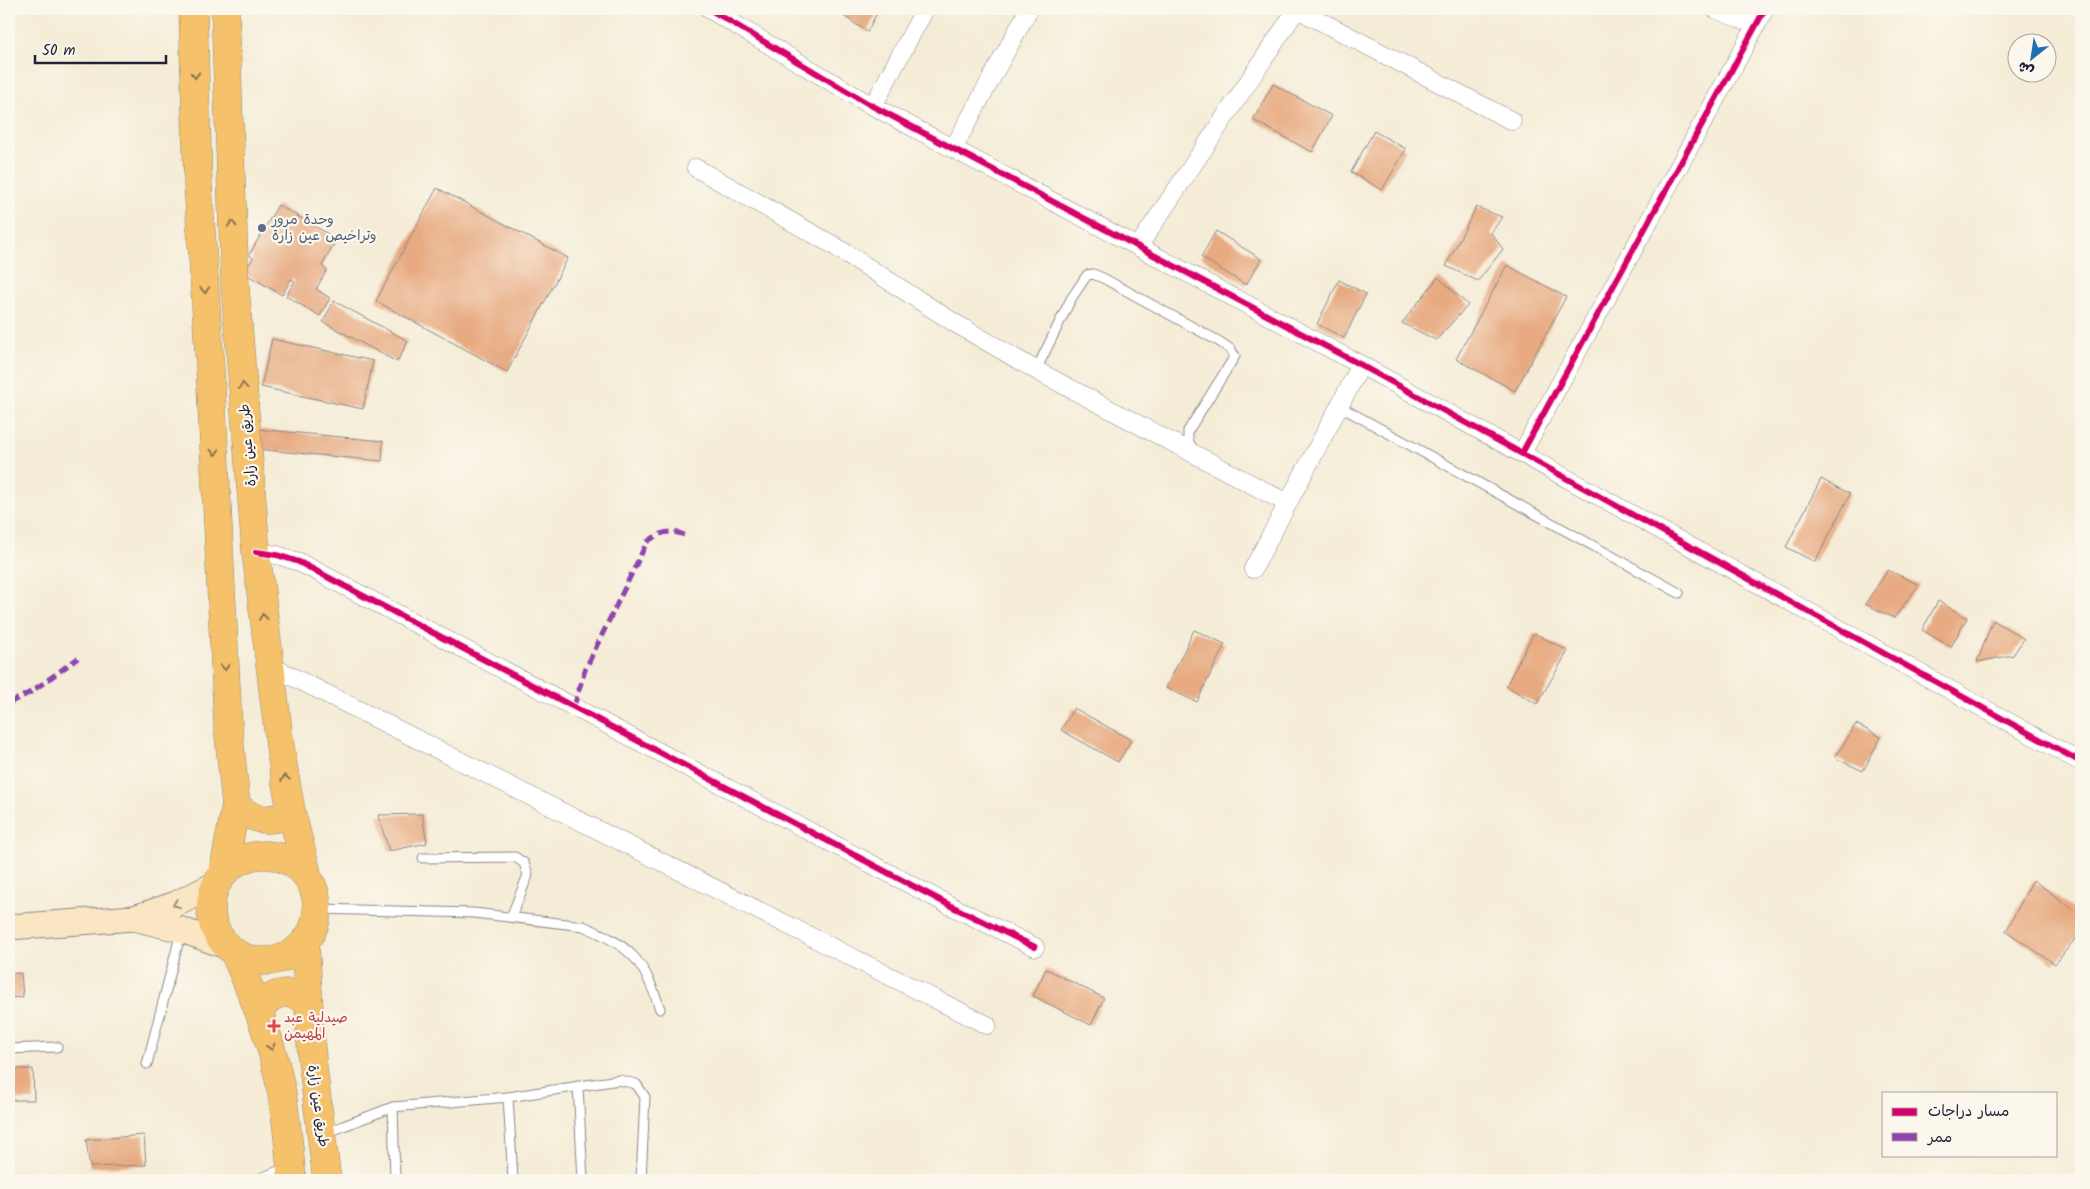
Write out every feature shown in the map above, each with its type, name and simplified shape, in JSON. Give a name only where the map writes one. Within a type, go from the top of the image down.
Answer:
[{"type":"main road","points":[[193,9],[198,184],[210,367],[228,726],[236,805],[219,879],[211,901],[212,918],[215,929],[231,950],[259,1010],[282,1090],[291,1173]]},
{"type":"main road","name":"طريق عين زارة","points":[[225,9],[235,286],[256,552],[269,665],[291,811],[308,877]]},
{"type":"main road","points":[[236,805],[250,816],[267,820],[276,819],[291,811]]},
{"type":"main road","points":[[9,927],[134,918],[176,904],[219,879],[242,859],[266,854],[290,861],[308,877],[315,892],[318,909],[314,926],[305,941],[285,957],[272,960],[246,958],[182,930],[134,918]]},
{"type":"main road","name":"طريق عين زارة","points":[[305,941],[312,1059],[327,1180]]},
{"type":"main road","points":[[259,1010],[270,998],[277,994],[294,994],[308,1002]]},
{"type":"street","points":[[709,9],[873,106],[1361,365],[2081,762]]},
{"type":"street","points":[[873,106],[926,9]]},
{"type":"street","points":[[953,149],[1029,9]]},
{"type":"street","points":[[1138,247],[1297,9],[1512,121]]},
{"type":"street","points":[[1714,9],[1756,25]]},
{"type":"street","points":[[1522,453],[1765,9]]},
{"type":"street","points":[[696,168],[832,245],[953,322],[1034,369],[1287,503]]},
{"type":"street","points":[[1253,569],[1361,365]]},
{"type":"street","points":[[256,552],[277,555],[298,562],[951,906],[1035,946]]},
{"type":"street","points":[[269,665],[987,1025]]},
{"type":"lane","points":[[1034,369],[1040,362],[1070,299],[1086,275],[1093,274],[1103,278],[1220,342],[1235,356],[1188,431],[1188,440],[1196,455]]},
{"type":"lane","points":[[1339,406],[1679,593]]},
{"type":"lane","points":[[423,858],[515,857],[524,863],[528,875],[511,916]]},
{"type":"lane","points":[[318,909],[474,913],[583,926],[632,952],[646,970],[660,1009]]},
{"type":"lane","points":[[147,1064],[182,930]]},
{"type":"lane","points":[[9,1048],[57,1047]]},
{"type":"lane","points":[[322,1134],[393,1107],[508,1098],[619,1080],[636,1084],[645,1097],[641,1180]]},
{"type":"lane","points":[[578,1086],[583,1180]]},
{"type":"lane","points":[[508,1098],[513,1180]]},
{"type":"lane","points":[[393,1107],[395,1180]]},
{"type":"lane","points":[[256,1180],[291,1173]]},
{"type":"building","points":[[840,9],[879,9],[867,32],[838,12]]},
{"type":"building","points":[[1273,84],[1332,116],[1312,152],[1253,120]]},
{"type":"building","points":[[1374,131],[1406,149],[1382,190],[1351,172]]},
{"type":"building","points":[[437,188],[568,258],[507,372],[376,301]]},
{"type":"building","points":[[278,205],[337,239],[322,266],[327,270],[316,289],[330,298],[320,316],[286,296],[295,281],[291,279],[282,295],[244,273],[253,258],[249,255]]},
{"type":"building","points":[[1476,207],[1502,217],[1491,233],[1503,249],[1478,281],[1446,266]]},
{"type":"building","points":[[1216,231],[1261,259],[1246,285],[1201,257]]},
{"type":"building","points":[[1507,265],[1566,297],[1515,391],[1456,359]]},
{"type":"building","points":[[1438,277],[1468,305],[1436,340],[1402,323]]},
{"type":"building","points":[[1339,280],[1366,294],[1344,338],[1317,324]]},
{"type":"building","points":[[334,301],[408,341],[397,362],[323,322]]},
{"type":"building","points":[[272,339],[373,361],[363,409],[261,387]]},
{"type":"building","points":[[257,429],[383,441],[382,461],[255,449]]},
{"type":"building","points":[[1821,479],[1850,494],[1815,562],[1786,547]]},
{"type":"building","points":[[1888,570],[1919,585],[1894,618],[1865,604]]},
{"type":"building","points":[[1938,601],[1967,618],[1951,647],[1922,630]]},
{"type":"building","points":[[1993,620],[2024,639],[2013,655],[1977,662]]},
{"type":"building","points":[[1194,630],[1225,644],[1197,702],[1166,688]]},
{"type":"building","points":[[1534,633],[1568,651],[1537,704],[1506,686]]},
{"type":"building","points":[[1074,708],[1131,740],[1118,762],[1061,730]]},
{"type":"building","points":[[1856,724],[1881,737],[1863,771],[1835,758]]},
{"type":"building","points":[[422,814],[427,843],[389,851],[378,815]]},
{"type":"building","points":[[2033,880],[2081,915],[2081,932],[2055,964],[2006,931]]},
{"type":"building","points":[[1046,969],[1104,998],[1091,1025],[1033,996]]},
{"type":"building","points":[[21,973],[23,997],[9,998],[9,974]]},
{"type":"building","points":[[9,1069],[33,1069],[34,1100],[9,1100]]},
{"type":"building","points":[[144,1135],[146,1165],[90,1167],[86,1140]]},
{"type":"marked path","points":[[574,706],[585,670],[647,542],[657,535],[666,532],[676,532],[687,536]]},
{"type":"marked path","points":[[9,703],[31,692],[78,658]]},
{"type":"cycle path","points":[[709,9],[867,103],[1361,365],[2081,762]]},
{"type":"cycle path","points":[[1522,453],[1765,9]]},
{"type":"cycle path","points":[[256,552],[277,555],[299,562],[951,906],[1035,947]]},
{"type":"place","name":"وحدة مرور وتراخيص عين زارة","points":[[262,228]]},
{"type":"place","name":"صيدلية عبد المهيمن","points":[[274,1026]]}]
